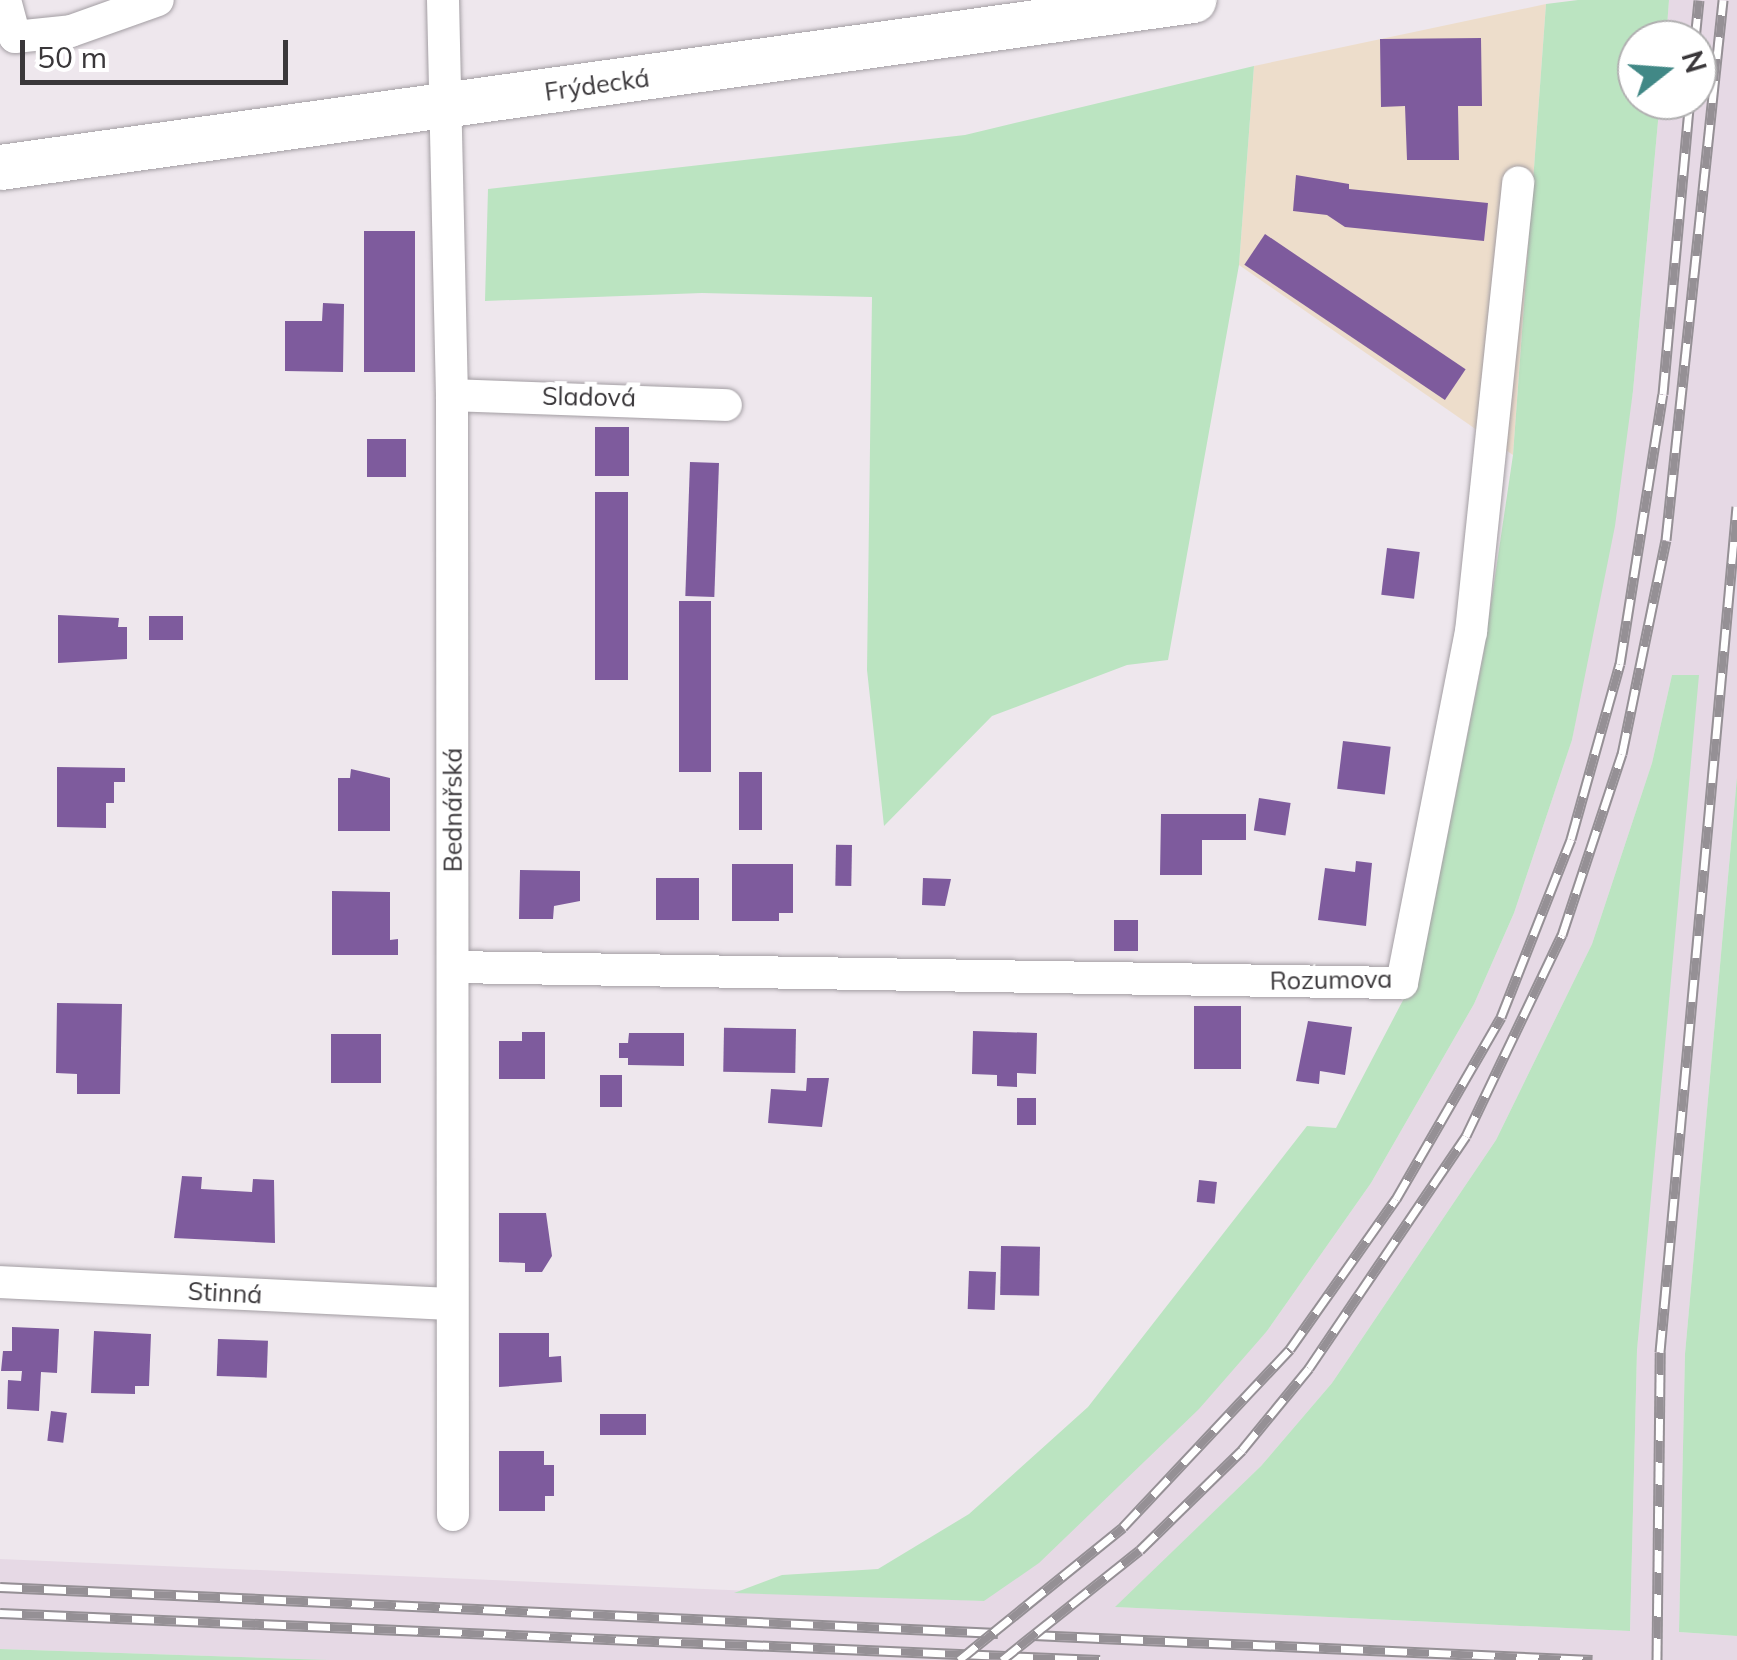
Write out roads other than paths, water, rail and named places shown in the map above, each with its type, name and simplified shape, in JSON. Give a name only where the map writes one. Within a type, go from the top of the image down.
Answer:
[{"type":"main road","name":"Frýdecká","points":[[0,167],[1193,0]]},
{"type":"street","points":[[6,0],[15,37],[71,31],[158,0]]},
{"type":"street","name":"Bednářská","points":[[443,0],[452,395],[449,1304],[453,1515]]},
{"type":"street","name":"Rozumova","points":[[453,967],[1402,983],[1471,632],[1518,182]]},
{"type":"street","name":"Sladová","points":[[452,395],[726,405]]},
{"type":"street","name":"Stinná","points":[[0,1282],[449,1304]]},
{"type":"railway","points":[[1697,20],[1699,0]]},
{"type":"railway","points":[[1002,1660],[1140,1550],[1242,1450],[1309,1368],[1466,1136],[1562,935],[1622,754],[1666,540],[1723,0]]},
{"type":"railway","points":[[959,1660],[1123,1527],[1290,1349],[1396,1199],[1501,1017],[1571,839],[1620,664],[1663,394],[1688,120]]},
{"type":"railway","points":[[1657,1660],[1660,1352],[1737,506]]},
{"type":"railway","points":[[0,1587],[998,1633]]},
{"type":"railway","points":[[0,1613],[1100,1660]]},
{"type":"railway","points":[[1033,1635],[1592,1660]]}]
